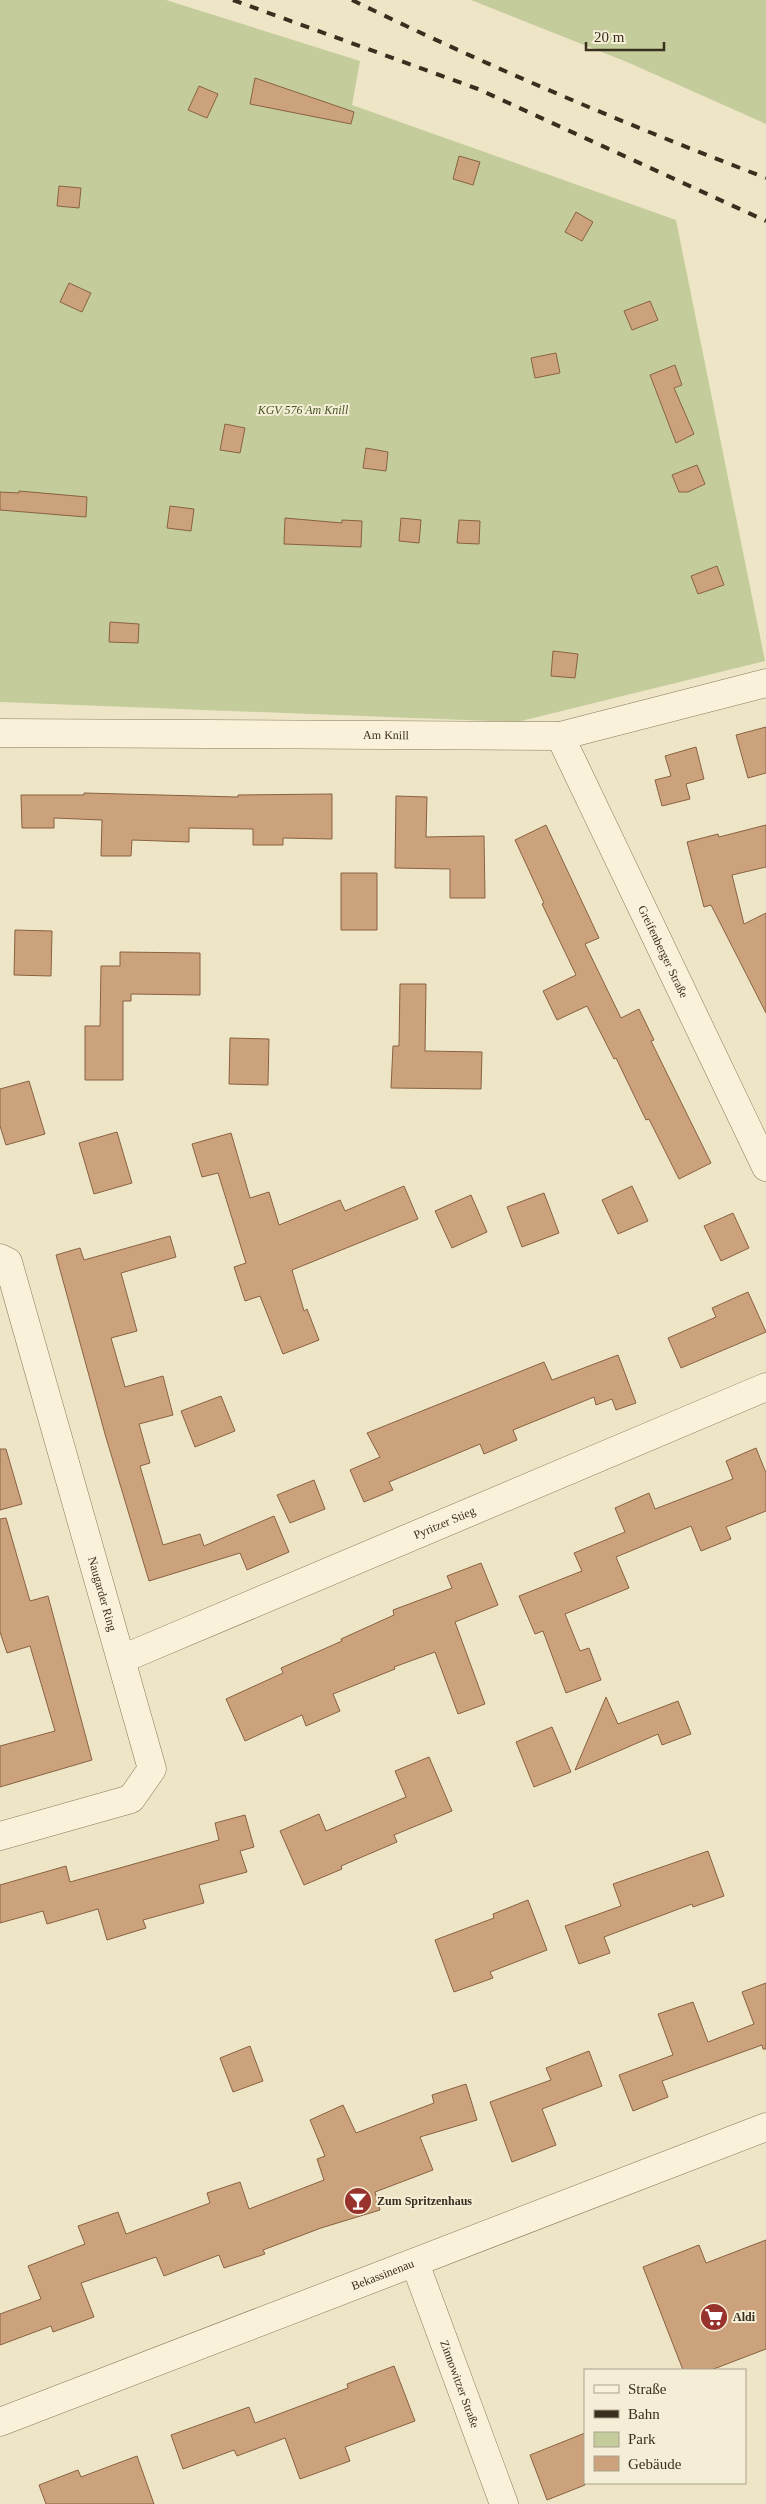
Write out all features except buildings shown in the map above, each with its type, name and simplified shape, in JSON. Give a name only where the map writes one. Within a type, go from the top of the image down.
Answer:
[{"type":"street","name":"Am Knill","points":[[0,733],[560,736],[766,683]]},
{"type":"street","name":"Greifenberger Straße","points":[[560,736],[766,1167]]},
{"type":"street","name":"Naugarder Ring","points":[[0,1258],[8,1262],[152,1770],[130,1798],[0,1836]]},
{"type":"street","name":"Pyritzer Stieg","points":[[122,1659],[766,1387]]},
{"type":"street","name":"Bekassinenau","points":[[0,2422],[766,2127]]},
{"type":"street","name":"Zinnowitzer Straße","points":[[415,2263],[504,2504]]},
{"type":"green space","name":"KGV 576 Am Knill","points":[[0,0],[166,0],[360,61],[352,105],[676,220],[765,661],[517,722],[0,702]]},
{"type":"green space","points":[[471,0],[766,0],[766,124],[627,62]]},
{"type":"railway","points":[[233,0],[478,89],[766,221]]},
{"type":"railway","points":[[352,0],[557,94],[766,178]]},
{"type":"place","name":"Zum Spritzenhaus","points":[[358,2201]]},
{"type":"place","name":"Aldi","points":[[714,2317]]}]
